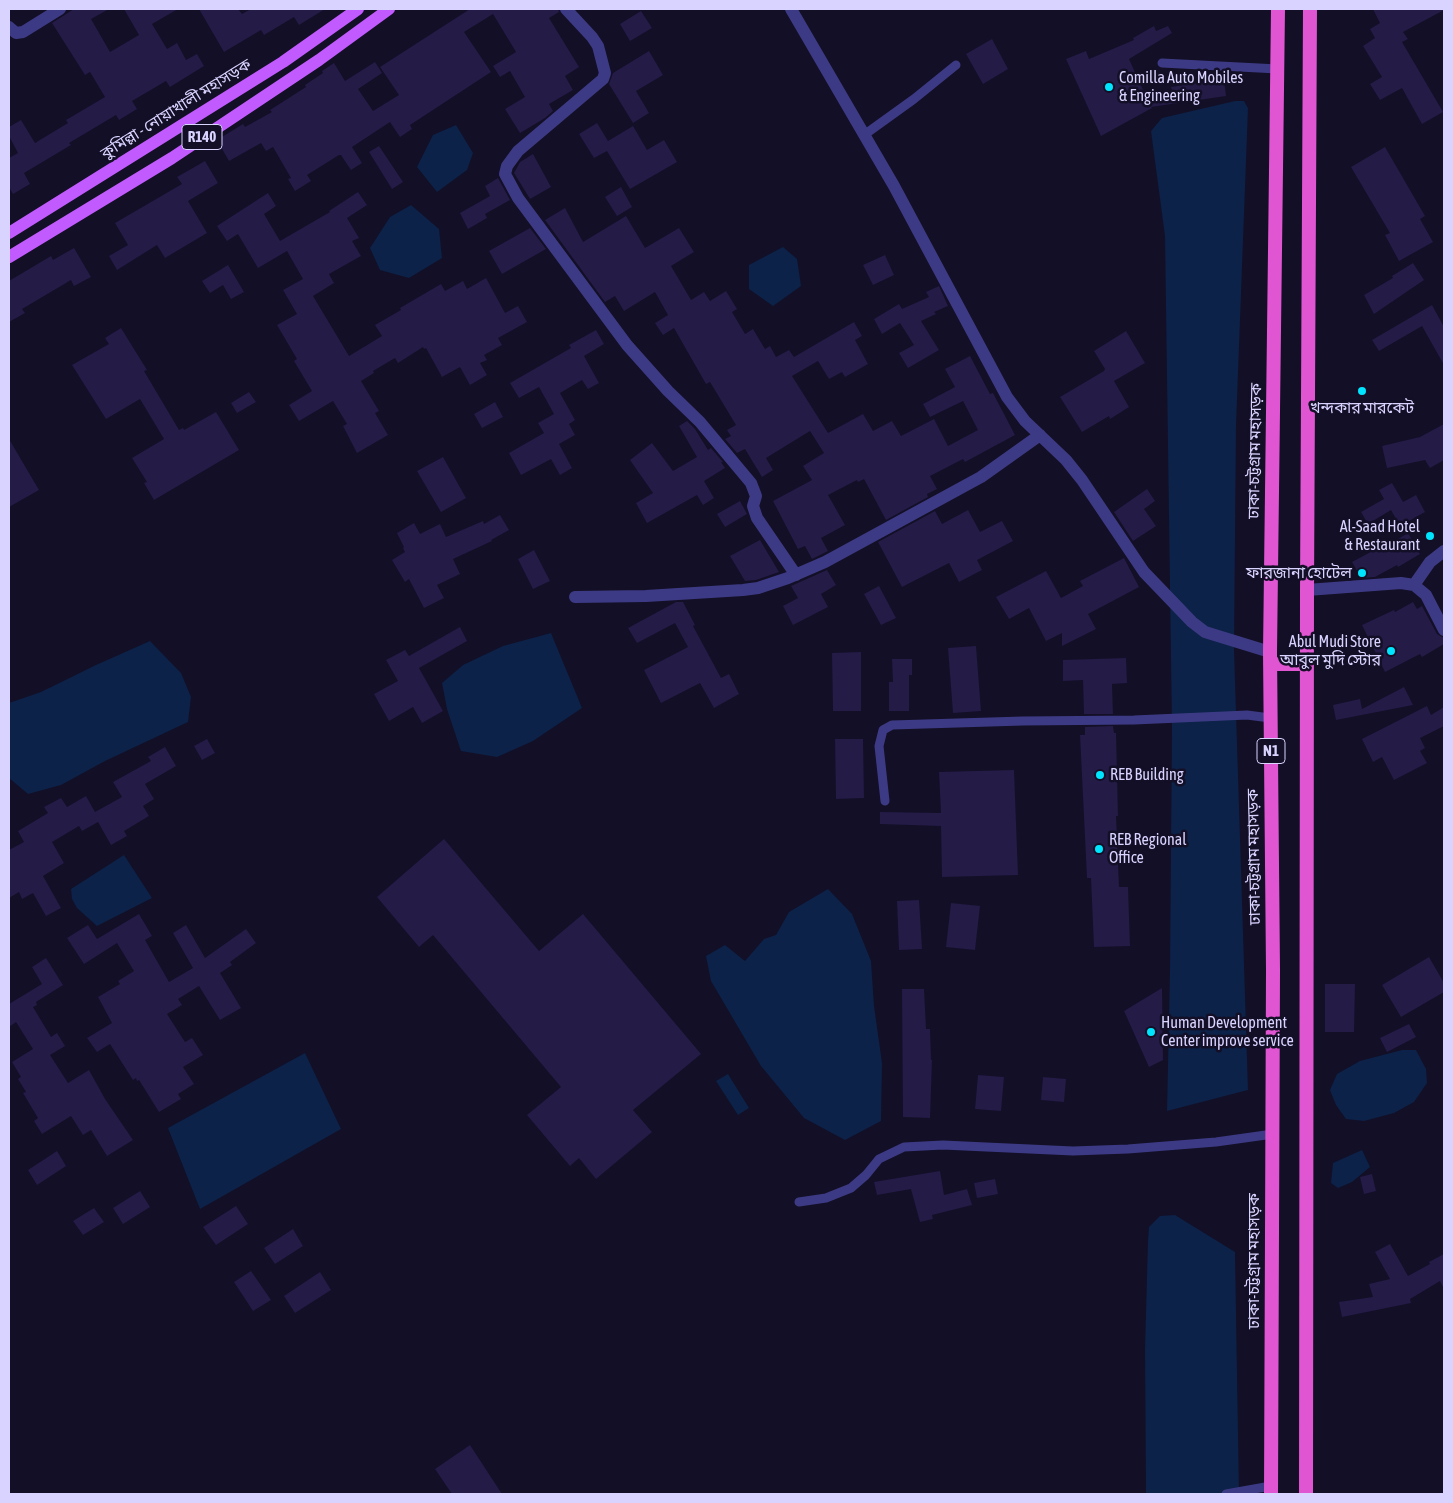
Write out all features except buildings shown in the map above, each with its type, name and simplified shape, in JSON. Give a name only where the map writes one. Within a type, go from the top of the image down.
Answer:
[{"type":"highway","name":"ঢাকা-চট্টগ্রাম মহাসড়ক","points":[[1271,1490],[1273,970],[1270,658],[1278,9]]},
{"type":"highway","name":"N1","points":[[1306,1494],[1306,590],[1310,9]]},
{"type":"highway","points":[[1270,658],[1306,664]]},
{"type":"main road","name":"কুমিল্লা - নোয়াখালী মহাসড়ক","points":[[9,233],[283,62],[358,9]]},
{"type":"main road","name":"R140","points":[[9,257],[172,158],[319,60],[389,9]]},
{"type":"street","points":[[9,27],[16,33],[23,32],[60,9]]},
{"type":"street","points":[[566,9],[598,46],[605,73],[603,79],[518,151],[507,166],[505,174],[518,198],[627,345],[668,391],[700,422],[751,483],[756,496],[753,506],[757,518],[796,575]]},
{"type":"street","points":[[791,9],[894,186],[1007,397],[1026,421],[1066,460],[1082,480],[1144,572],[1192,622],[1205,632],[1270,658]]},
{"type":"street","points":[[575,597],[646,596],[744,590],[758,588],[796,575],[825,562],[981,477],[1040,435]]},
{"type":"street","points":[[1414,585],[1430,562],[1444,551]]},
{"type":"street","points":[[1306,590],[1401,583],[1414,585],[1426,595],[1444,630]]},
{"type":"lane","points":[[1162,63],[1278,69]]},
{"type":"lane","points":[[864,135],[914,99],[956,65]]},
{"type":"lane","points":[[885,802],[879,746],[883,730],[892,726],[1247,715],[1270,718]]},
{"type":"lane","points":[[799,1202],[826,1198],[851,1188],[866,1175],[879,1159],[904,1147],[943,1145],[1073,1151],[1216,1142],[1273,1134]]},
{"type":"lane","points":[[1226,1494],[1271,1490]]},
{"type":"water","points":[[1235,101],[1244,101],[1248,108],[1236,426],[1234,649],[1248,1090],[1167,1111],[1172,728],[1165,236],[1151,131],[1162,118]]},
{"type":"water","points":[[456,125],[473,153],[467,170],[437,192],[417,167],[433,135]]},
{"type":"water","points":[[411,205],[439,229],[442,258],[409,278],[380,270],[370,248],[390,217]]},
{"type":"water","points":[[783,247],[797,259],[801,286],[773,306],[749,289],[749,265]]},
{"type":"water","points":[[551,633],[582,708],[533,741],[497,757],[461,751],[447,709],[442,683],[463,665],[503,646]]},
{"type":"water","points":[[150,641],[181,673],[191,697],[188,722],[105,761],[61,785],[28,794],[9,778],[9,703],[41,692]]},
{"type":"water","points":[[124,855],[152,898],[97,926],[77,908],[72,899],[71,889]]},
{"type":"water","points":[[828,889],[852,914],[871,961],[874,1006],[882,1063],[881,1121],[845,1140],[804,1118],[761,1066],[711,981],[706,956],[725,945],[745,961],[764,939],[776,935],[789,912]]},
{"type":"water","points":[[1402,1050],[1416,1050],[1426,1069],[1427,1083],[1414,1102],[1394,1113],[1364,1121],[1346,1119],[1336,1105],[1330,1090],[1337,1074],[1360,1061]]},
{"type":"water","points":[[305,1053],[341,1129],[200,1209],[168,1128]]},
{"type":"water","points":[[728,1074],[749,1108],[738,1115],[716,1081]]},
{"type":"water","points":[[1362,1150],[1370,1167],[1352,1182],[1338,1188],[1331,1183],[1333,1163]]},
{"type":"water","points":[[1175,1215],[1235,1252],[1239,1494],[1146,1494],[1145,1349],[1149,1227],[1160,1216]]},
{"type":"place","name":"Comilla Auto Mobiles & Engineering","points":[[1109,87]]},
{"type":"place","name":"খন্দকার মারকেট","points":[[1362,391]]},
{"type":"place","name":"Al-Saad Hotel & Restaurant","points":[[1430,536]]},
{"type":"place","name":"ফারজানা হোটেল","points":[[1362,573]]},
{"type":"place","name":"Abul Mudi Store আবুল মুদি স্টোর","points":[[1391,651]]},
{"type":"place","name":"REB Building","points":[[1100,775]]},
{"type":"place","name":"REB Regional Office","points":[[1099,849]]},
{"type":"place","name":"Human Development Center improve service","points":[[1151,1032]]}]
